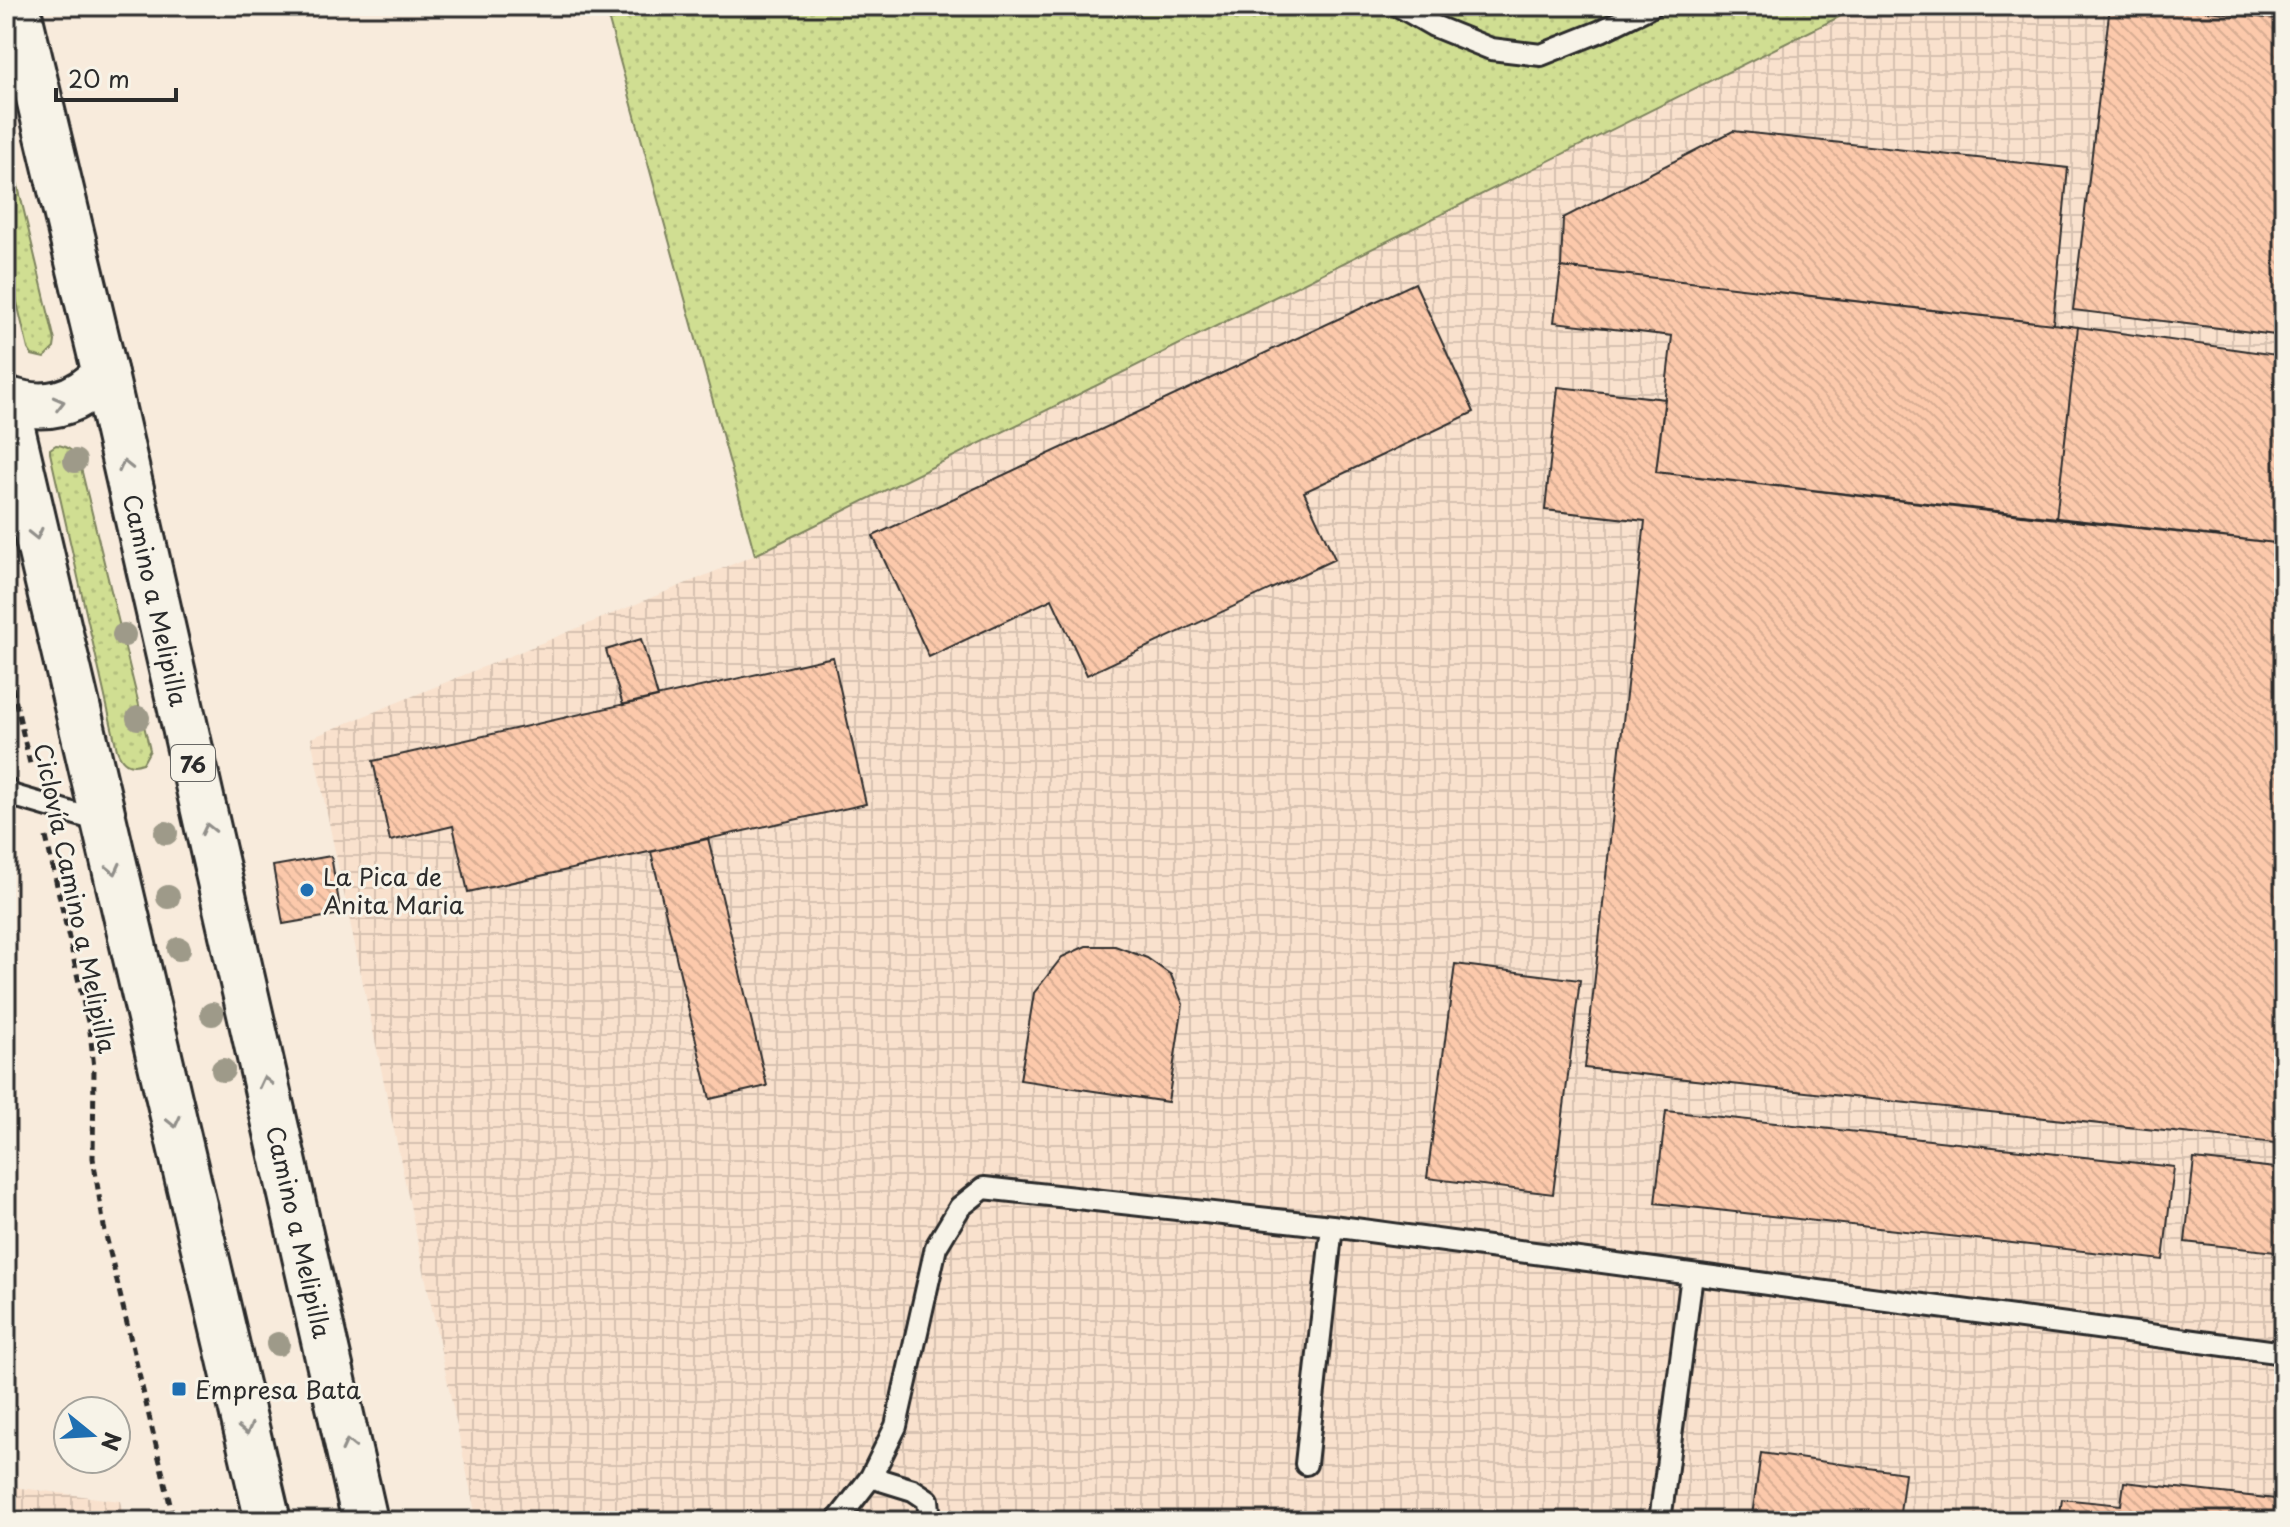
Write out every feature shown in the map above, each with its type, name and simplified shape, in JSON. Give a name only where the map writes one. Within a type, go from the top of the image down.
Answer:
[{"type":"main road","name":"Camino a Melipilla","points":[[17,6],[105,374],[365,1521]]},
{"type":"main road","points":[[105,374],[92,388],[59,404],[40,407],[6,401],[268,1521]]},
{"type":"lane","points":[[1399,6],[1434,26],[1491,49],[1541,55],[1652,6]]},
{"type":"lane","points":[[6,788],[11,795],[103,822]]},
{"type":"lane","points":[[837,1521],[871,1477],[896,1426],[936,1247],[960,1207],[984,1188],[1332,1226],[2284,1353]]},
{"type":"lane","points":[[1306,1464],[1332,1226]]},
{"type":"lane","points":[[1660,1521],[1692,1275]]},
{"type":"lane","points":[[871,1477],[913,1490],[928,1500],[930,1521]]},
{"type":"path","name":"Ciclovía Camino a Melipilla","points":[[6,660],[90,1031],[94,1068],[93,1158],[104,1227],[174,1521]]},
{"type":"shaded area","points":[[1861,6],[2284,6],[2284,1521],[477,1521],[311,738],[755,555]]},
{"type":"shaded area","points":[[6,1486],[120,1501],[125,1521],[6,1521]]},
{"type":"green space","points":[[605,6],[1861,6],[755,555]]},
{"type":"green space","points":[[6,136],[55,341],[54,348],[44,358],[32,355],[28,349],[6,256]]},
{"type":"green space","points":[[56,445],[71,450],[80,464],[150,750],[143,763],[127,763],[117,750],[50,453]]},
{"type":"building","points":[[2110,6],[2166,6],[2284,20],[2284,336],[2073,310]]},
{"type":"building","points":[[1733,131],[2068,168],[2053,324],[1561,267],[1563,218]]},
{"type":"building","points":[[1561,267],[2078,327],[2056,519],[1656,472],[1672,336],[1554,322]]},
{"type":"building","points":[[1415,283],[1474,412],[1304,492],[1335,559],[1087,675],[1052,599],[929,657],[873,536]]},
{"type":"building","points":[[2078,327],[2284,356],[2284,544],[2056,519]]},
{"type":"building","points":[[1558,387],[1665,399],[1656,472],[2284,544],[2284,1144],[1585,1068],[1645,521],[1545,510]]},
{"type":"building","points":[[641,639],[658,697],[623,705],[606,650]]},
{"type":"building","points":[[833,657],[866,804],[468,892],[453,826],[390,841],[373,761]]},
{"type":"building","points":[[708,838],[767,1086],[710,1099],[651,852]]},
{"type":"building","name":"La Pica de Anita Maria","points":[[331,856],[341,914],[283,924],[273,866]]},
{"type":"building","points":[[1086,946],[1115,946],[1147,958],[1171,975],[1183,1004],[1168,1102],[1020,1080],[1034,993],[1062,957]]},
{"type":"building","points":[[1455,964],[1580,980],[1553,1194],[1427,1178]]},
{"type":"building","points":[[1666,1111],[2174,1167],[2163,1260],[1655,1203]]},
{"type":"building","points":[[2194,1159],[2284,1169],[2284,1253],[2185,1242]]},
{"type":"building","points":[[1761,1453],[1905,1473],[1899,1521],[1790,1521],[1752,1516]]},
{"type":"building","points":[[2124,1482],[2284,1500],[2284,1521],[2059,1521],[2062,1499],[2121,1505]]},
{"type":"place","name":"La Pica de Anita Maria","points":[[307,890]]},
{"type":"place","name":"Empresa Bata","points":[[179,1389]]}]
